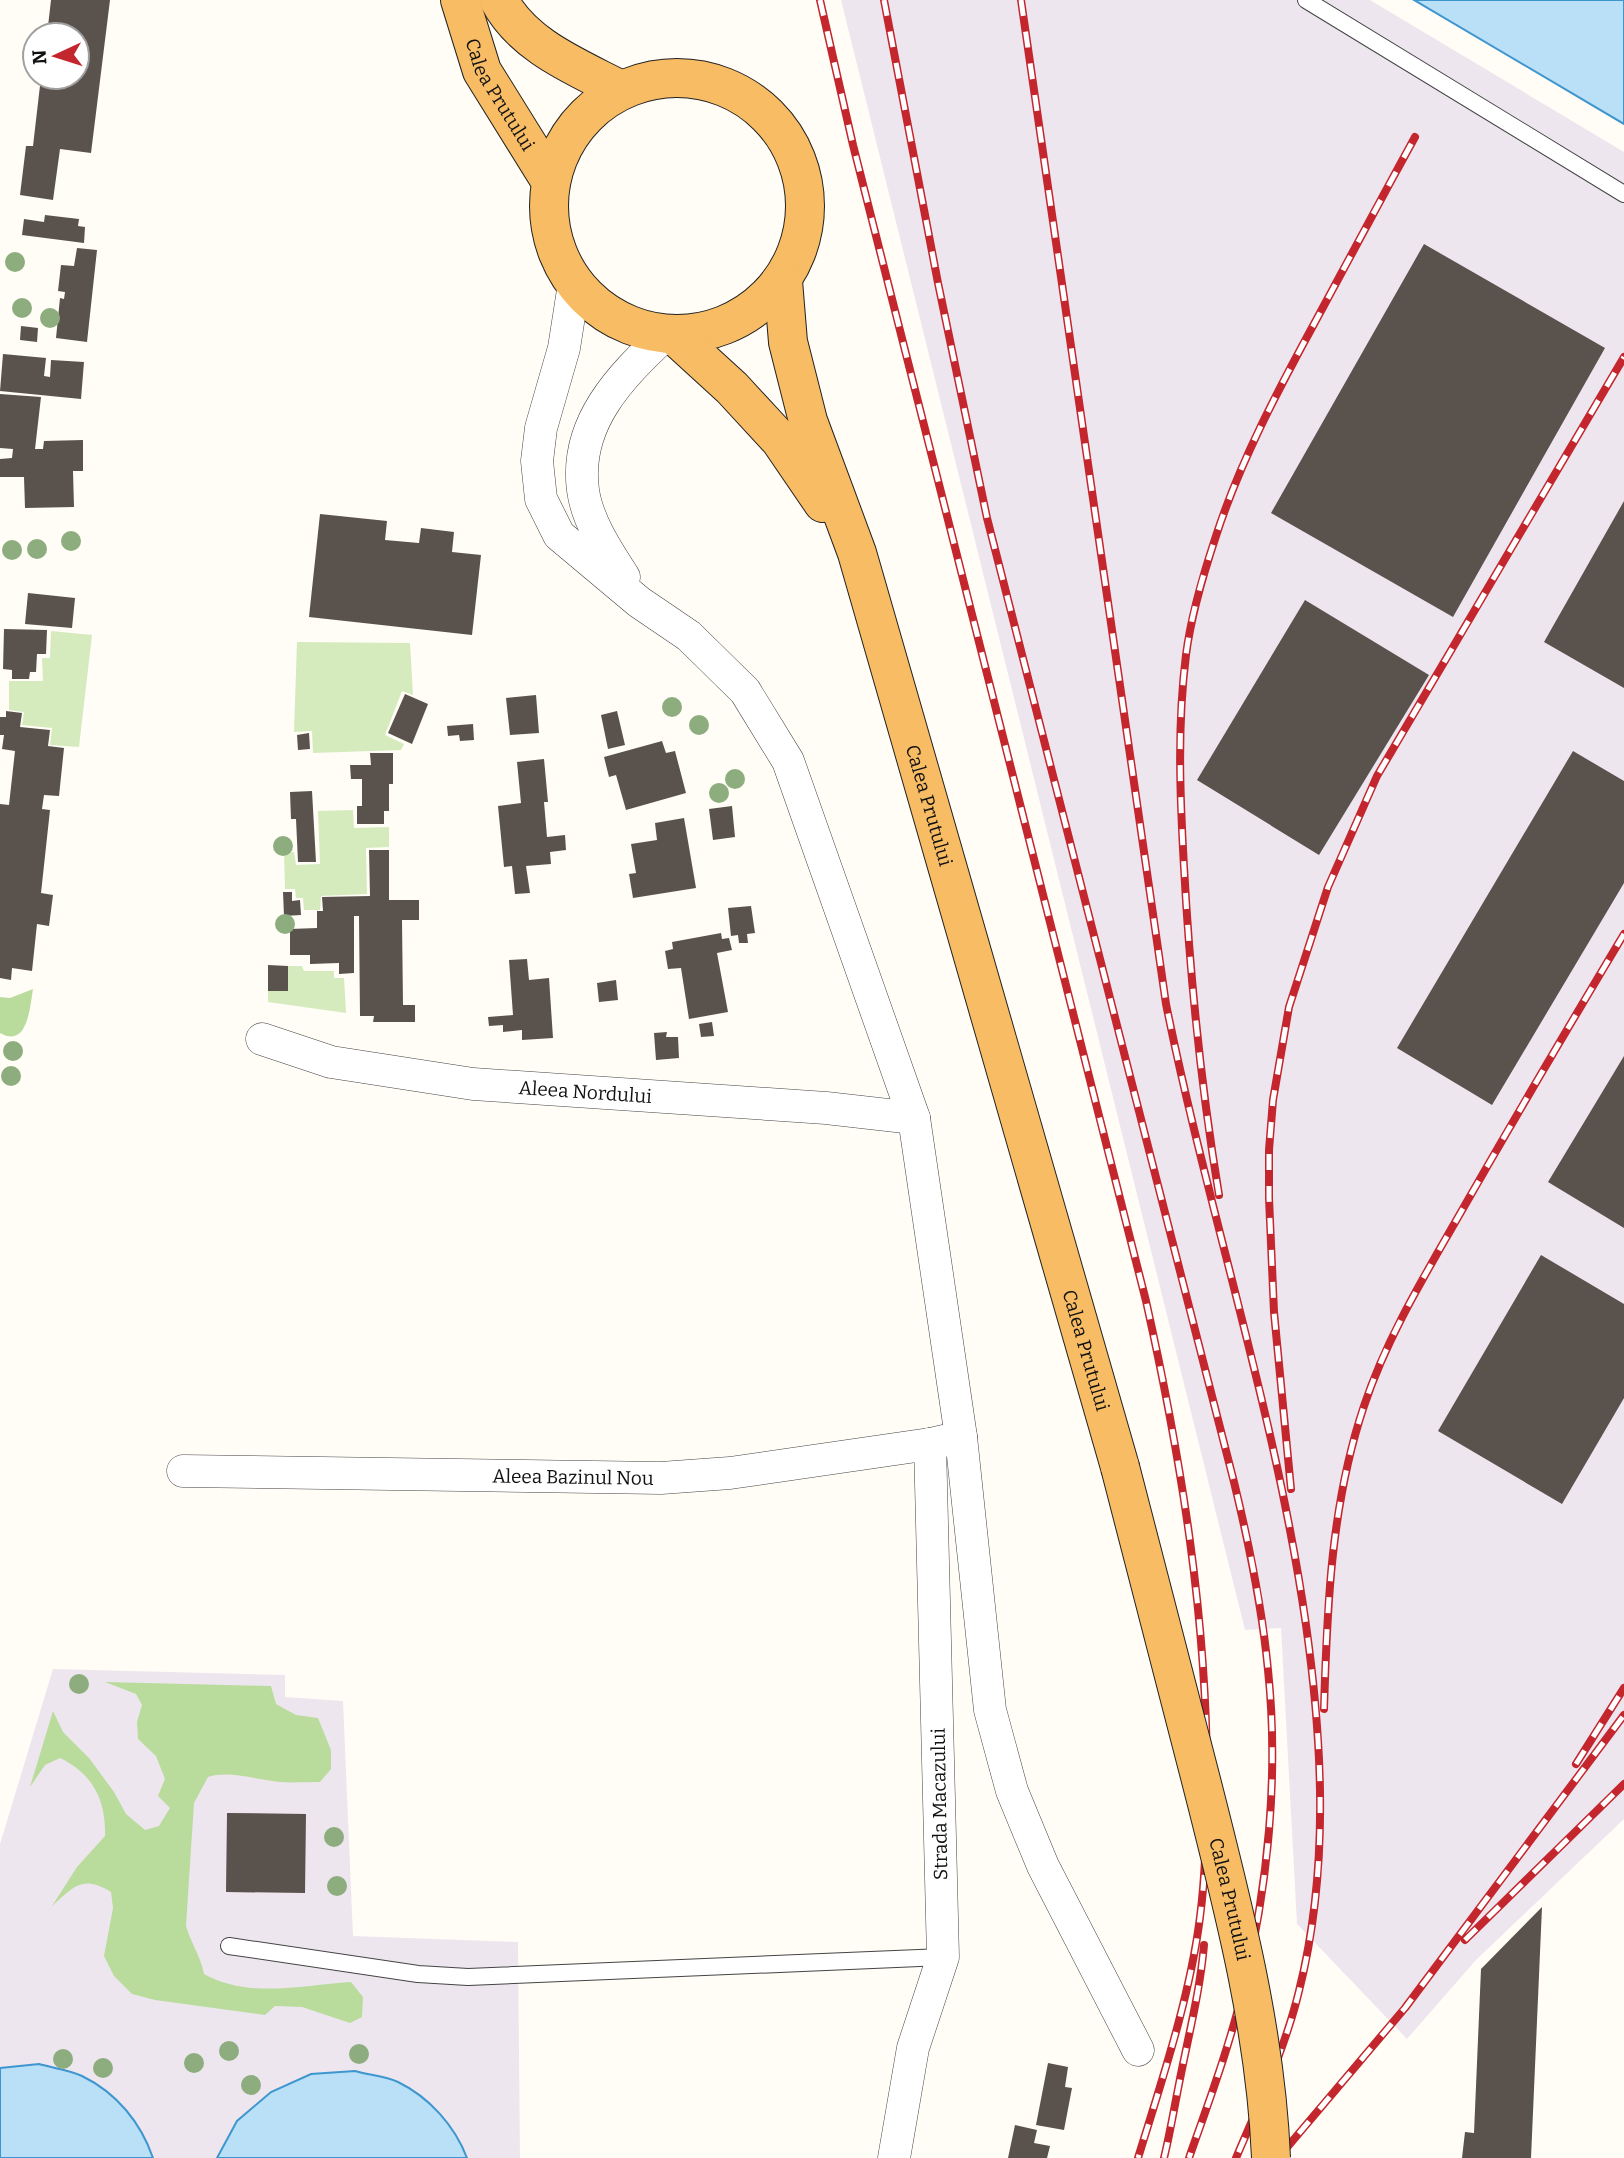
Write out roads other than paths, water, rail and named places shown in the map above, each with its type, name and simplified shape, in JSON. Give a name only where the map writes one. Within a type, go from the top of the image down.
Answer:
[{"type":"highway","name":"Calea Prutului","points":[[460,0],[482,71],[551,182]]},
{"type":"highway","points":[[499,0],[522,31],[547,50],[621,90]]},
{"type":"highway","points":[[665,78],[688,78],[714,83],[739,93],[761,109],[779,129],[793,152],[802,177],[806,204],[803,231],[795,257],[783,281],[761,304],[735,321],[705,332],[670,335],[639,330],[614,319],[592,303],[574,284],[561,261],[552,235],[548,208],[557,159],[575,128],[600,103],[621,90],[642,82],[665,78]]},
{"type":"highway","name":"Calea Prutului","points":[[783,281],[788,342],[808,421],[857,553],[1120,1466],[1220,1854],[1249,1985],[1270,2128],[1271,2158]]},
{"type":"highway","name":"Calea Prutului","points":[[670,335],[732,388],[779,440],[857,553]]},
{"type":"street","points":[[574,284],[564,348],[541,428],[537,461],[541,499],[559,535],[639,602],[689,636],[745,691],[788,761],[915,1118],[961,1437],[990,1710],[1012,1791],[1042,1866],[1138,2050]]},
{"type":"street","points":[[639,602],[600,538],[583,491],[583,460],[590,432],[607,395],[632,365],[670,335]]},
{"type":"street","name":"Aleea Nordului","points":[[262,1039],[331,1062],[472,1084],[826,1108],[915,1118]]},
{"type":"street","name":"Aleea Bazinul Nou","points":[[183,1471],[661,1478],[730,1473],[930,1444],[961,1437]]},
{"type":"street","name":"Strada Macazului","points":[[894,2158],[913,2048],[943,1957],[930,1444]]},
{"type":"lane","points":[[1306,0],[1624,194]]},
{"type":"lane","points":[[229,1946],[418,1974],[468,1977],[943,1957]]},
{"type":"water","points":[[1414,0],[1624,0],[1624,124]]},
{"type":"water","points":[[39,2064],[77,2074],[95,2083],[117,2100],[142,2133],[153,2158],[0,2158],[0,2068]]},
{"type":"water","points":[[355,2071],[393,2080],[420,2096],[448,2124],[467,2158],[217,2158],[237,2121],[271,2092],[311,2074]]},
{"type":"railway","points":[[820,0],[853,145],[1146,1301],[1170,1419],[1190,1539],[1206,1719],[1207,1814],[1204,1882],[1195,1947],[1182,2008],[1138,2158]]},
{"type":"railway","points":[[884,0],[938,283],[987,518],[1234,1482],[1262,1622],[1268,1670],[1272,1749],[1272,1789],[1265,1869],[1252,1948],[1238,2008],[1219,2073],[1189,2158]]},
{"type":"railway","points":[[1021,0],[1166,1004],[1277,1468],[1293,1546],[1312,1671],[1320,1808],[1319,1854],[1309,1946],[1286,2034],[1236,2158]]},
{"type":"railway","points":[[1219,1195],[1197,1031],[1184,867],[1180,735],[1188,640],[1211,551],[1248,454],[1286,375],[1415,137]]},
{"type":"railway","points":[[1291,1489],[1274,1312],[1269,1198],[1273,1100],[1289,1007],[1328,887],[1377,776],[1624,357]]},
{"type":"railway","points":[[1324,1709],[1329,1594],[1338,1518],[1353,1443],[1373,1380],[1421,1283],[1624,934]]},
{"type":"railway","points":[[1576,1764],[1624,1688]]},
{"type":"railway","points":[[1278,2158],[1405,2008],[1624,1715]]},
{"type":"railway","points":[[1465,1940],[1624,1784]]},
{"type":"railway","points":[[1164,2158],[1197,1997],[1204,1945]]}]
